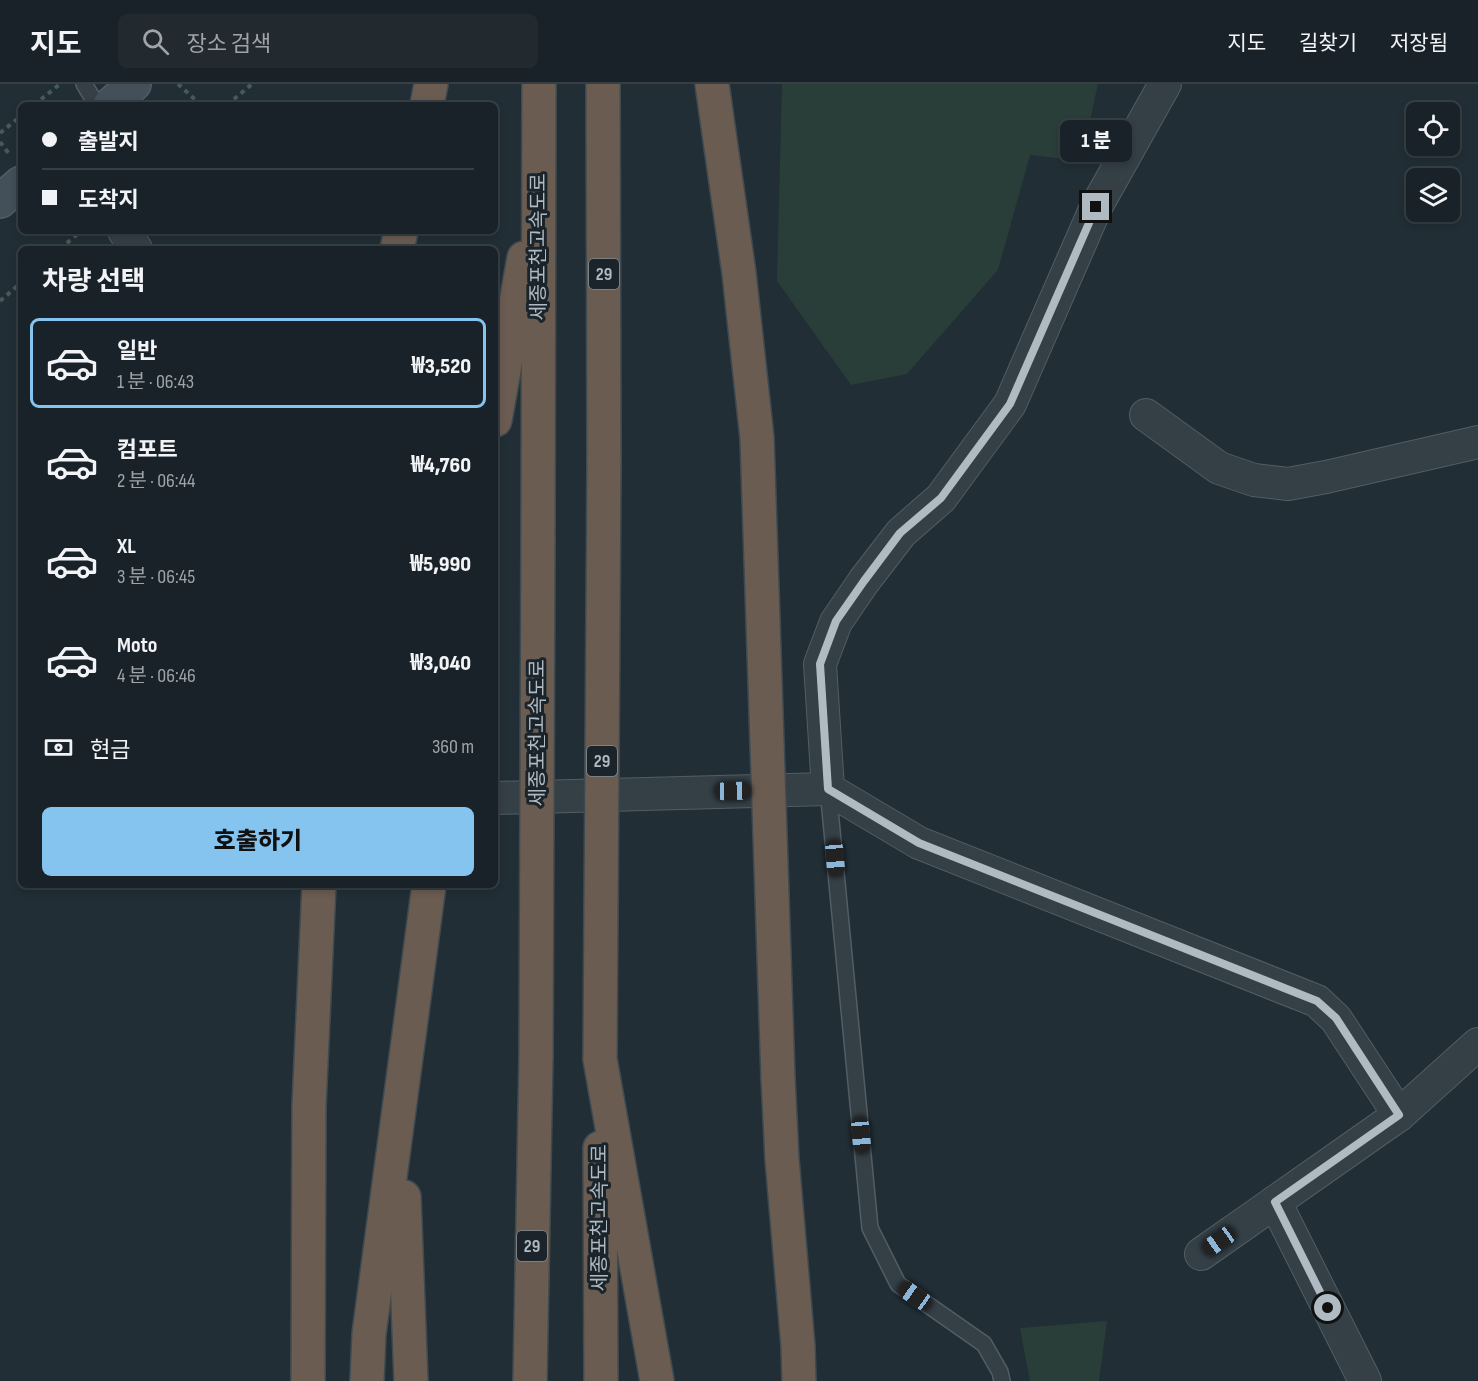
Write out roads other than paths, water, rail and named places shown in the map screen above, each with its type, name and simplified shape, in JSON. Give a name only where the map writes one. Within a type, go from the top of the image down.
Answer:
[{"type":"highway","points":[[428,102],[431,84]]},
{"type":"highway","name":"세종포천고속도로","points":[[600,1381],[604,464],[603,84]]},
{"type":"highway","points":[[712,84],[739,273],[757,438],[778,1078],[799,1381]]},
{"type":"highway","name":"세종포천고속도로","points":[[530,1381],[536,1056],[539,92]]},
{"type":"highway","points":[[498,403],[539,171]]},
{"type":"highway","points":[[308,1381],[309,1106],[319,888]]},
{"type":"highway","points":[[368,1381],[369,1334],[429,888]]},
{"type":"highway","points":[[600,1059],[657,1381]]},
{"type":"highway","points":[[778,1078],[782,1381]]},
{"type":"highway","points":[[400,1111],[411,1381]]},
{"type":"highway","points":[[309,1303],[313,1381]]},
{"type":"highway","points":[[646,1320],[648,1381]]},
{"type":"main road","points":[[113,102],[134,84]]},
{"type":"main road","points":[[0,201],[18,186]]},
{"type":"street","points":[[828,789],[820,664],[836,621],[900,533],[941,498],[1010,404],[1096,207],[1165,84]]},
{"type":"street","points":[[1146,415],[1219,468],[1254,480],[1288,484],[1338,475],[1478,442]]},
{"type":"street","points":[[498,798],[828,789],[919,843],[1317,1001],[1336,1018],[1399,1115]]},
{"type":"street","points":[[1201,1254],[1399,1115],[1478,1044]]},
{"type":"street","points":[[1275,1202],[1365,1381]]},
{"type":"lane","points":[[84,84],[95,102]]},
{"type":"lane","points":[[828,789],[870,1228],[898,1284],[984,1344],[1000,1372],[1002,1381]]}]
